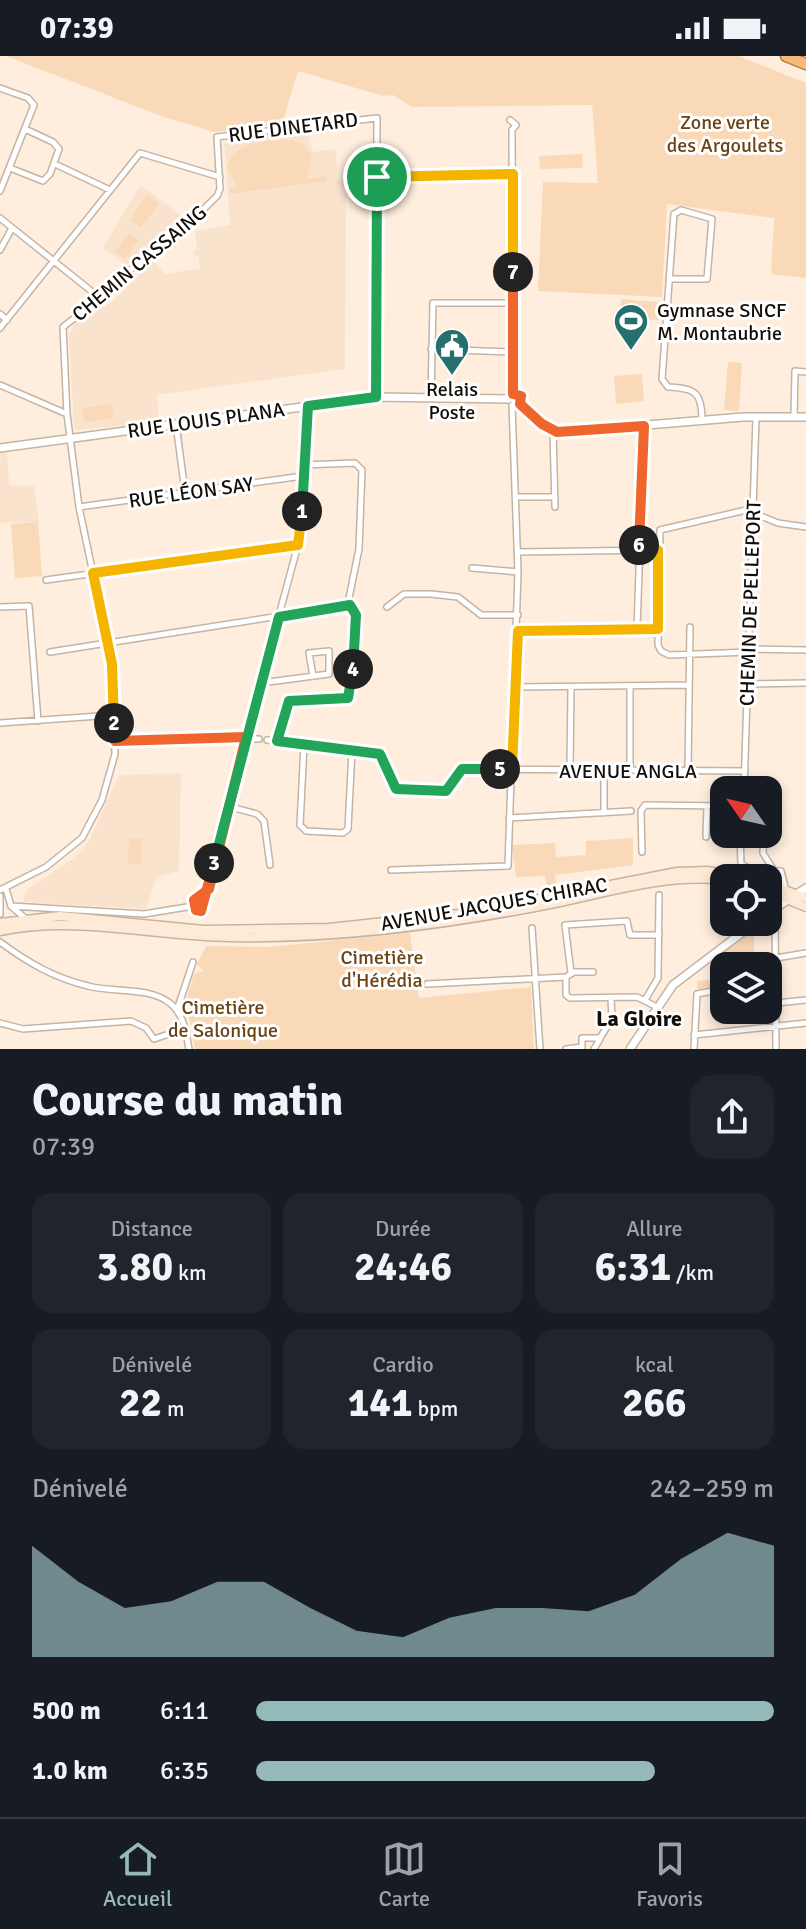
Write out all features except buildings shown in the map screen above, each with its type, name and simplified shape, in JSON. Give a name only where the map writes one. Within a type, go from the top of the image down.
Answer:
[{"type":"highway","points":[[786,56],[806,64]]},
{"type":"main road","name":"AVENUE JACQUES CHIRAC","points":[[0,923],[60,916],[204,930],[316,929],[468,913],[677,872],[710,872]]},
{"type":"main road","name":"AVENUE JACQUES CHIRAC","points":[[0,931],[59,923],[190,936],[336,935],[457,921],[673,880],[710,880]]},
{"type":"main road","points":[[782,891],[806,907]]},
{"type":"main road","points":[[782,894],[806,898]]},
{"type":"street","points":[[0,88],[32,101],[33,110],[0,191]]},
{"type":"street","name":"RUE DINETARD","points":[[220,177],[217,137],[374,117],[378,123],[376,397]]},
{"type":"street","points":[[10,168],[43,181],[55,164],[59,149],[56,144],[25,129]]},
{"type":"street","points":[[391,870],[508,866],[518,631],[512,352],[512,130]]},
{"type":"street","points":[[0,328],[140,153],[220,177]]},
{"type":"street","points":[[55,164],[110,190]]},
{"type":"street","points":[[377,177],[513,174]]},
{"type":"street","name":"CHEMIN CASSAING","points":[[3,890],[60,857],[86,832],[110,777],[115,741],[108,641],[79,507],[70,439],[63,327],[124,274],[168,244],[194,215],[212,203],[220,189],[220,177]]},
{"type":"street","points":[[669,279],[707,279],[712,219],[681,210],[674,214],[669,279],[662,379],[668,387],[689,388],[698,393],[702,398],[702,421]]},
{"type":"street","points":[[0,218],[100,298]]},
{"type":"street","points":[[0,250],[12,228]]},
{"type":"street","points":[[431,397],[433,303],[513,303]]},
{"type":"street","points":[[0,314],[7,320]]},
{"type":"street","points":[[431,349],[512,352]]},
{"type":"street","points":[[794,417],[795,371],[806,372]]},
{"type":"street","points":[[0,385],[67,414]]},
{"type":"street","name":"RUE LOUIS PLANA","points":[[0,448],[376,397],[514,400]]},
{"type":"street","points":[[514,400],[553,431],[756,417],[806,417]]},
{"type":"street","points":[[11,906],[144,914],[193,906],[201,911],[298,545],[308,406]]},
{"type":"street","name":"CHEMIN DE PELLEPORT","points":[[745,776],[756,417]]},
{"type":"street","points":[[176,424],[185,492]]},
{"type":"street","points":[[637,629],[644,426]]},
{"type":"street","points":[[553,431],[555,507]]},
{"type":"street","points":[[277,741],[289,701],[344,700],[351,695],[356,615],[350,605],[359,549],[362,470],[355,463],[303,465]]},
{"type":"street","name":"RUE LÉON SAY","points":[[79,507],[303,476]]},
{"type":"street","points":[[516,497],[555,497]]},
{"type":"street","points":[[806,527],[743,511],[665,527],[659,533],[658,550],[661,651],[690,655],[806,650]]},
{"type":"street","points":[[46,580],[298,545]]},
{"type":"street","points":[[517,552],[658,550]]},
{"type":"street","points":[[472,568],[518,572]]},
{"type":"street","points":[[387,607],[404,594],[431,594],[458,597],[481,615],[518,615]]},
{"type":"street","points":[[50,652],[350,605]]},
{"type":"street","points":[[0,607],[29,606],[38,721]]},
{"type":"street","points":[[688,771],[690,627]]},
{"type":"street","points":[[518,631],[658,629]]},
{"type":"street","points":[[261,683],[313,676],[331,672],[329,651],[309,653],[313,676]]},
{"type":"street","points":[[748,684],[806,683]]},
{"type":"street","points":[[516,687],[689,685]]},
{"type":"street","points":[[630,686],[630,769]]},
{"type":"street","points":[[570,768],[571,687]]},
{"type":"street","points":[[0,723],[113,715]]},
{"type":"street","points":[[115,741],[259,739]]},
{"type":"street","points":[[267,740],[304,744],[352,750],[348,829],[343,833],[306,831],[300,825],[304,744]]},
{"type":"street","name":"AVENUE ANGLA","points":[[352,750],[381,755],[392,785],[400,791],[446,791],[462,769],[745,771]]},
{"type":"street","points":[[604,770],[604,813]]},
{"type":"street","points":[[642,852],[641,811],[645,805],[707,806],[706,837]]},
{"type":"street","points":[[227,806],[257,814],[264,821],[270,865]]},
{"type":"street","points":[[509,818],[631,811]]},
{"type":"street","points":[[782,873],[789,895]]},
{"type":"street","points":[[782,901],[806,888]]},
{"type":"street","points":[[3,890],[11,906],[26,919]]},
{"type":"street","points":[[645,1000],[658,978],[659,895]]},
{"type":"street","points":[[0,896],[0,914]]},
{"type":"street","points":[[657,1007],[645,1000],[570,998],[566,995],[569,975],[565,925],[630,922],[630,935],[659,935]]},
{"type":"street","points":[[11,928],[6,936],[11,950]]},
{"type":"street","points":[[532,928],[540,1049]]},
{"type":"street","points":[[630,1049],[676,982],[738,936]]},
{"type":"street","points":[[0,942],[53,975],[89,987],[154,995],[177,1010],[189,1049]]},
{"type":"street","points":[[782,957],[806,953]]},
{"type":"street","points":[[177,1010],[193,962]]},
{"type":"street","points":[[427,984],[593,972]]},
{"type":"street","points":[[694,1049],[697,994],[710,992]]},
{"type":"street","points":[[594,1049],[612,1019],[611,998]]},
{"type":"street","points":[[782,1002],[806,1000]]},
{"type":"street","points":[[0,1023],[23,1029],[119,1020],[139,1024],[154,1039]]},
{"type":"street","points":[[694,1035],[806,1023]]},
{"type":"street","points":[[776,1027],[776,1049]]},
{"type":"street","points":[[154,1039],[185,1029]]},
{"type":"street","points":[[566,1049],[582,1048],[582,1038],[600,1038]]},
{"type":"street","points":[[150,1049],[154,1039]]},
{"type":"shaded area","points":[[308,131],[312,152],[336,149],[337,180],[371,176],[371,187],[346,189],[345,369],[157,395],[159,422],[77,430],[74,427],[69,337],[74,324],[113,301],[153,261],[165,274],[200,268],[198,256],[193,256],[193,250],[197,249],[195,231],[230,225],[224,143]]},
{"type":"shaded area","points":[[140,185],[185,218],[156,246],[126,265],[103,248]]},
{"type":"shaded area","points":[[7,450],[9,485],[34,486],[39,522],[0,523],[0,451]]},
{"type":"shaded area","points":[[181,773],[179,871],[157,877],[146,909],[23,902],[26,890],[74,858],[89,841],[119,775]]},
{"type":"green space","name":"Zone verte des Argoulets","points":[[6,56],[739,56],[806,83],[806,278],[771,274],[774,218],[667,204],[662,297],[538,291],[543,182],[598,183],[592,105],[412,107],[393,95],[383,96],[298,71],[282,124],[214,132],[161,116]]},
{"type":"green space","points":[[293,140],[305,146],[312,156],[307,179],[327,176],[327,181],[230,194],[229,189],[238,188],[227,167],[237,151],[254,143]]},
{"type":"green space","points":[[582,154],[583,168],[540,169],[539,156]]},
{"type":"green space","points":[[147,195],[159,203],[141,228],[130,220]]},
{"type":"green space","points":[[130,233],[139,240],[125,259],[115,252]]},
{"type":"green space","points":[[621,299],[660,302],[659,320],[620,318]]},
{"type":"green space","points":[[728,362],[742,363],[739,411],[724,410]]},
{"type":"green space","points":[[642,374],[644,401],[616,404],[614,376]]},
{"type":"green space","points":[[112,404],[114,418],[84,422],[82,408]]},
{"type":"green space","points":[[38,522],[42,576],[15,578],[11,524]]},
{"type":"green space","points":[[129,838],[142,839],[141,865],[128,864]]},
{"type":"green space","points":[[633,838],[633,865],[555,875],[556,884],[547,886],[545,876],[516,877],[512,845],[555,843],[556,857],[586,855],[586,841]]},
{"type":"green space","name":"Cimetière de Salonique","points":[[410,933],[419,998],[531,987],[534,1049],[195,1049],[186,1001],[194,974],[203,971],[197,964],[206,946],[268,947]]},
{"type":"green space","points":[[746,936],[754,936],[754,952],[724,952]]},
{"type":"green space","points":[[710,979],[710,988],[697,990],[697,981]]},
{"type":"place","name":"Gymnase SNCF M. Montaubrie","points":[[631,352]]},
{"type":"place","name":"Relais Poste","points":[[452,377]]},
{"type":"district","name":"La Gloire","points":[[639,1018]]},
{"type":"route","points":[[377,177],[376,397],[308,406],[298,545],[93,573],[112,664],[115,741],[246,737],[219,836],[209,889],[194,900],[196,910],[201,911],[209,889],[216,850],[219,836],[279,617],[350,605],[356,615],[350,697],[344,700],[289,701],[277,741],[380,754],[392,785],[400,791],[446,791],[462,769],[512,769],[518,631],[658,629],[658,550],[639,550],[644,426],[553,431],[520,404],[522,399],[519,394],[513,394],[513,174],[377,177]]},
{"type":"park label","name":"Cimetière d'Hérédia","points":[[382,968]]}]
